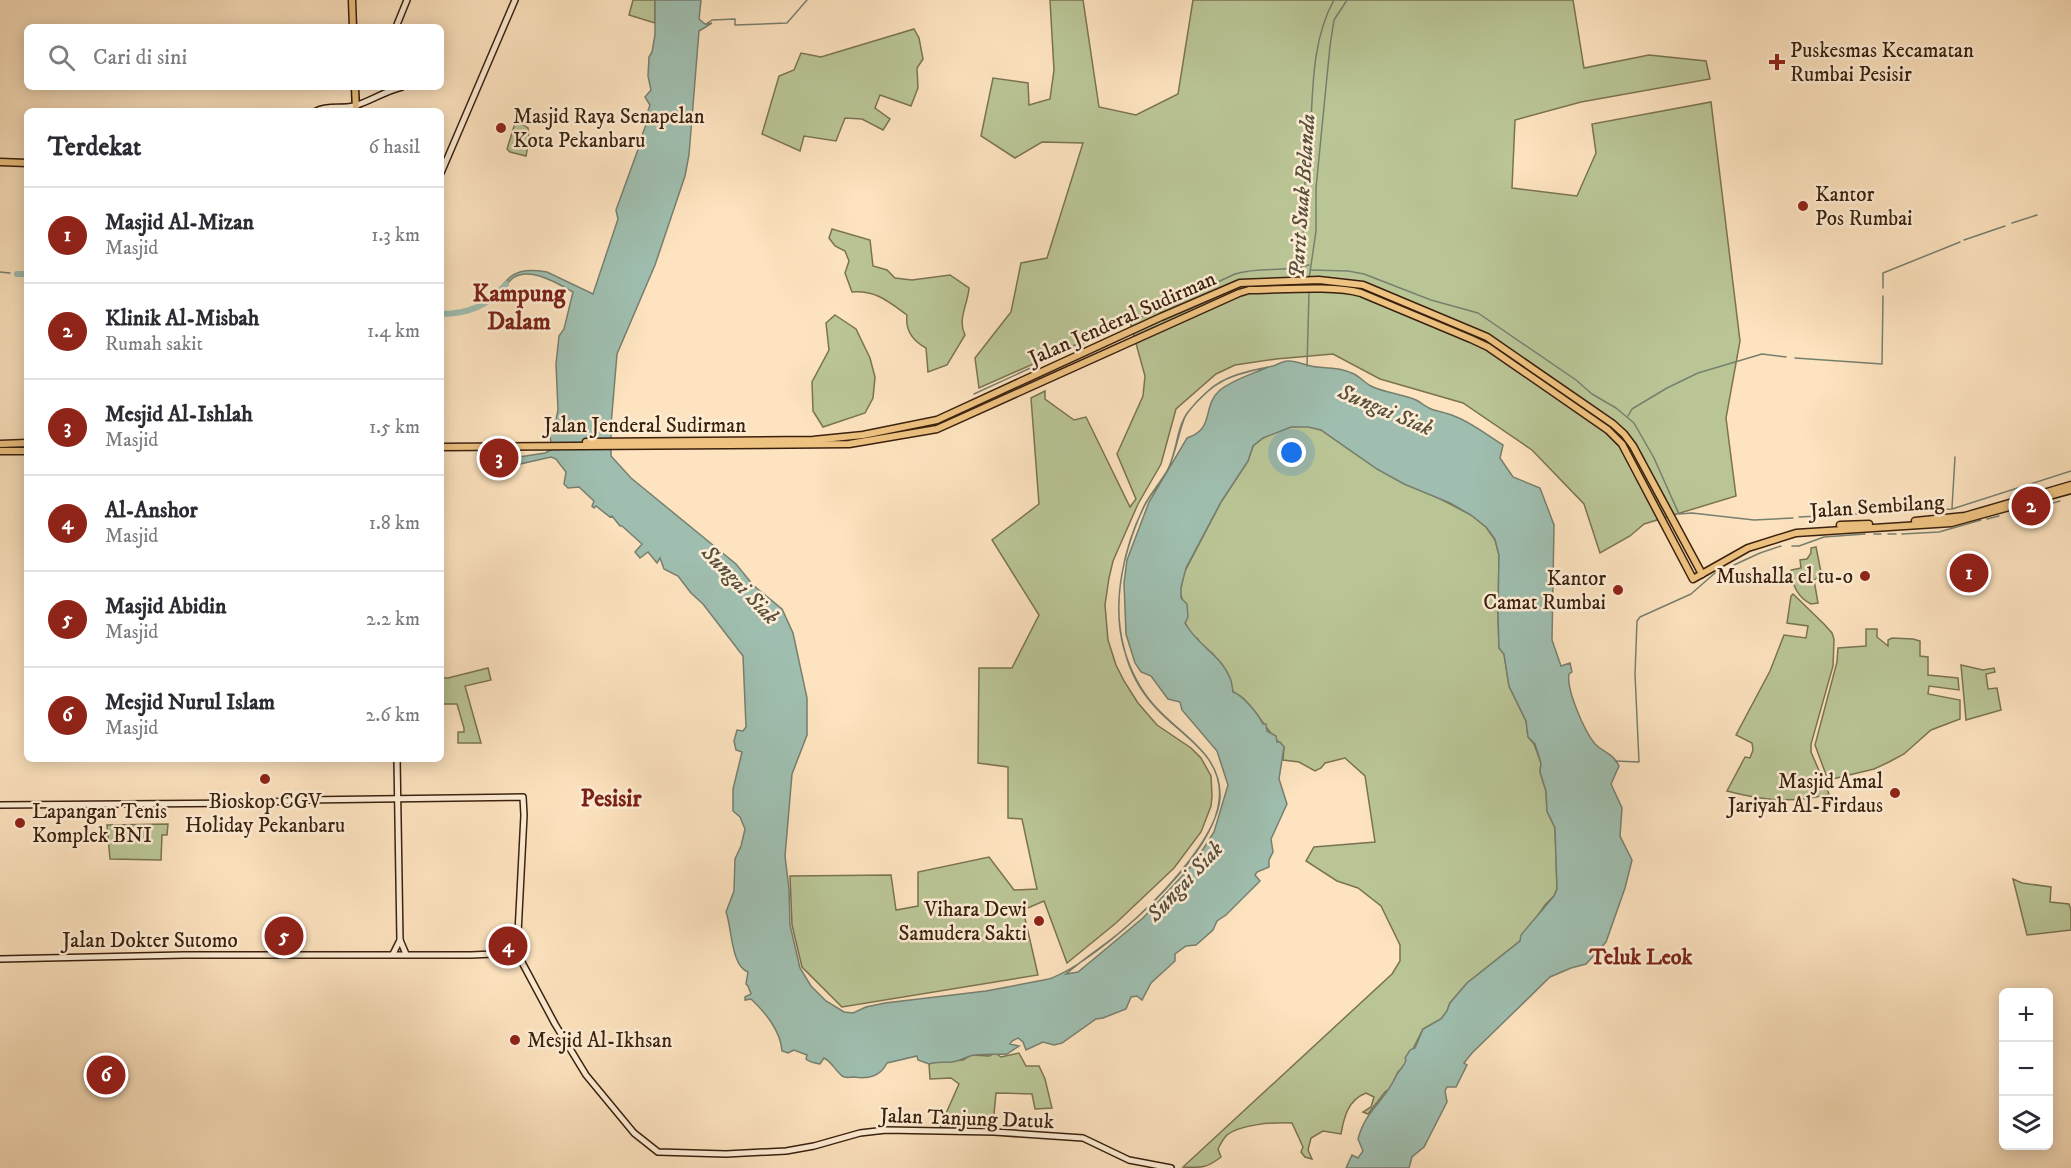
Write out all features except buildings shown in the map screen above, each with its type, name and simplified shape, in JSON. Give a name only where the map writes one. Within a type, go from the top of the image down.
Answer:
[{"type":"main road","points":[[352,0],[353,24]]},
{"type":"main road","points":[[397,24],[407,0]]},
{"type":"main road","points":[[444,166],[515,0]]},
{"type":"main road","points":[[355,90],[355,108]]},
{"type":"main road","points":[[322,108],[355,108],[391,90]]},
{"type":"main road","points":[[0,162],[24,164]]},
{"type":"main road","name":"Jalan Jenderal Sudirman","points":[[813,442],[863,435],[937,420],[1240,283],[1303,280],[1357,283],[1479,333],[1541,373],[1624,434],[1633,446],[1701,572]]},
{"type":"main road","name":"Jalan Jenderal Sudirman","points":[[444,445],[813,442],[849,444],[937,429],[1239,292],[1249,290],[1350,291],[1361,293],[1488,347],[1608,430],[1622,444],[1692,577]]},
{"type":"main road","points":[[1073,359],[1077,366]]},
{"type":"main road","points":[[1529,375],[1534,369]]},
{"type":"main road","points":[[1536,380],[1541,373]]},
{"type":"main road","points":[[0,444],[24,443]]},
{"type":"main road","points":[[0,451],[24,451]]},
{"type":"main road","name":"Jalan Sembilang","points":[[1692,577],[1748,548],[1796,533],[1951,523],[2071,488]]},
{"type":"main road","points":[[393,954],[399,940],[397,762]]},
{"type":"main road","points":[[0,805],[252,803],[524,797],[517,953]]},
{"type":"main road","points":[[399,940],[406,954]]},
{"type":"main road","name":"Jalan Dokter Sutomo","points":[[0,959],[517,953]]},
{"type":"main road","name":"Jalan Tanjung Datuk","points":[[517,953],[555,1024],[586,1075],[634,1133],[658,1152],[726,1154],[786,1151],[860,1133],[886,1130],[994,1132],[1084,1138],[1130,1160],[1171,1168]]},
{"type":"green space","points":[[633,0],[655,0],[655,23],[629,15]]},
{"type":"green space","points":[[1050,0],[1083,0],[1099,107],[1136,115],[1178,94],[1193,0],[1573,0],[1584,68],[1649,55],[1706,61],[1710,79],[1581,102],[1515,120],[1512,188],[1577,196],[1596,153],[1592,124],[1711,102],[1740,341],[1726,418],[1736,496],[1644,524],[1630,536],[1600,553],[1584,504],[1532,450],[1463,403],[1380,379],[1333,354],[1235,365],[1216,374],[1176,409],[1161,464],[1138,504],[1113,561],[1105,605],[1108,640],[1124,681],[1138,703],[1157,725],[1191,748],[1201,758],[1211,776],[1211,806],[1201,832],[1174,868],[1116,923],[1067,963],[1044,901],[1023,910],[1038,975],[842,1007],[802,967],[792,925],[790,876],[891,875],[896,910],[918,906],[918,872],[989,857],[1014,890],[1037,889],[1022,819],[1008,818],[1008,767],[978,763],[979,668],[1012,668],[1039,615],[992,540],[1039,504],[1031,398],[1045,391],[1045,399],[1074,420],[1086,417],[1130,507],[1136,499],[1117,454],[1143,396],[1145,376],[1129,318],[1069,348],[979,388],[975,358],[1011,312],[1021,263],[1047,258],[1083,143],[1042,142],[1015,158],[981,136],[993,78],[1028,83],[1029,105],[1050,99],[1054,70]]},
{"type":"green space","points":[[914,29],[919,38],[923,59],[917,68],[918,88],[911,106],[880,95],[875,108],[890,119],[883,130],[862,119],[845,118],[836,141],[804,136],[800,151],[762,134],[779,76],[794,70],[801,53],[821,57]]},
{"type":"green space","points":[[516,120],[528,128],[529,140],[526,156],[507,149]]},
{"type":"green space","points":[[832,229],[870,240],[873,266],[887,270],[895,278],[912,280],[950,275],[969,288],[962,318],[965,335],[947,365],[928,372],[926,348],[911,335],[907,326],[907,315],[888,301],[875,295],[852,292],[845,273],[849,261],[845,251],[835,246],[829,238]]},
{"type":"green space","points":[[835,315],[856,329],[870,358],[875,377],[873,398],[865,413],[823,427],[813,411],[812,382],[829,350],[826,323]]},
{"type":"green space","points":[[1308,426],[1321,430],[1360,457],[1471,515],[1486,527],[1495,540],[1499,555],[1499,648],[1504,654],[1509,686],[1526,721],[1528,737],[1534,744],[1541,763],[1540,772],[1546,791],[1547,811],[1555,828],[1557,889],[1520,941],[1467,983],[1450,1003],[1441,1019],[1423,1029],[1390,1089],[1368,1114],[1363,1112],[1371,1107],[1374,1097],[1366,1093],[1351,1105],[1345,1115],[1341,1134],[1323,1131],[1311,1138],[1308,1150],[1312,1159],[1305,1157],[1301,1152],[1303,1147],[1292,1123],[1276,1123],[1248,1126],[1232,1132],[1226,1136],[1218,1149],[1221,1157],[1216,1161],[1204,1166],[1183,1167],[1392,974],[1400,961],[1400,945],[1381,906],[1358,888],[1337,881],[1306,861],[1314,847],[1375,842],[1365,776],[1345,758],[1325,763],[1315,771],[1299,762],[1283,760],[1284,747],[1247,702],[1233,692],[1230,678],[1224,669],[1212,653],[1192,635],[1185,623],[1187,612],[1180,593],[1184,573],[1221,502],[1248,461],[1253,446],[1275,432],[1291,427]]},
{"type":"green space","points":[[1816,547],[1821,572],[1820,576],[1814,580],[1818,603],[1811,604],[1796,590],[1791,570],[1801,568],[1800,560],[1807,559],[1811,548]]},
{"type":"green space","points":[[1793,594],[1824,624],[1834,639],[1833,666],[1811,744],[1811,752],[1829,794],[1803,799],[1778,800],[1727,791],[1745,757],[1750,758],[1753,750],[1752,743],[1736,735],[1770,671],[1784,635],[1806,638],[1808,626],[1787,623]]},
{"type":"green space","points":[[1866,629],[1877,629],[1877,637],[1888,646],[1888,640],[1892,638],[1920,641],[1920,656],[1928,657],[1928,675],[1958,678],[1959,690],[1929,686],[1928,694],[1960,700],[1960,719],[1931,730],[1904,754],[1874,769],[1828,780],[1815,745],[1837,662],[1838,648],[1866,646]]},
{"type":"green space","points":[[1961,665],[1983,670],[1994,668],[1995,672],[1986,674],[1988,689],[1997,688],[2001,710],[1966,720]]},
{"type":"green space","points":[[488,668],[491,680],[465,686],[481,743],[458,743],[458,732],[464,732],[464,728],[457,704],[444,704],[444,678]]},
{"type":"green space","points":[[168,824],[167,835],[162,835],[161,860],[110,859],[107,825]]},
{"type":"green space","points":[[2013,879],[2022,883],[2051,887],[2050,902],[2069,904],[2071,930],[2027,935]]},
{"type":"green space","points":[[995,1053],[1001,1057],[1019,1053],[1026,1066],[1039,1066],[1045,1079],[1052,1108],[1035,1109],[1032,1094],[996,1093],[994,1114],[989,1128],[940,1127],[959,1084],[951,1078],[930,1079],[929,1064],[963,1060],[971,1055],[989,1056]]},
{"type":"water","name":"Sungai Siak","points":[[655,0],[701,0],[699,19],[705,24],[712,23],[699,31],[689,155],[685,176],[655,265],[617,354],[611,425],[611,456],[631,478],[736,564],[753,585],[782,609],[793,633],[807,698],[807,735],[792,774],[785,856],[790,925],[800,968],[811,986],[826,1001],[844,1012],[853,1013],[866,1007],[885,1003],[986,991],[1049,979],[1085,959],[1066,974],[1078,972],[1143,918],[1195,862],[1214,832],[1228,785],[1217,751],[1182,710],[1180,702],[1168,699],[1151,676],[1141,672],[1135,663],[1126,634],[1124,583],[1127,560],[1149,502],[1187,438],[1202,429],[1214,397],[1225,386],[1285,361],[1345,371],[1376,388],[1416,400],[1431,409],[1452,415],[1473,425],[1503,445],[1500,458],[1513,477],[1540,488],[1554,525],[1552,640],[1561,666],[1570,663],[1572,672],[1569,674],[1570,690],[1586,730],[1595,744],[1611,756],[1619,766],[1611,784],[1622,808],[1620,836],[1632,860],[1606,942],[1586,964],[1550,977],[1472,1053],[1464,1063],[1467,1065],[1456,1087],[1447,1087],[1445,1091],[1447,1102],[1424,1147],[1412,1157],[1409,1168],[1346,1168],[1352,1155],[1358,1158],[1363,1151],[1358,1139],[1366,1120],[1404,1065],[1410,1050],[1415,1048],[1423,1029],[1441,1019],[1450,1003],[1467,983],[1520,941],[1521,935],[1554,896],[1557,889],[1555,828],[1547,811],[1546,791],[1540,772],[1541,763],[1535,744],[1528,737],[1526,721],[1509,686],[1504,654],[1499,648],[1499,555],[1495,539],[1486,527],[1471,515],[1377,469],[1321,430],[1291,427],[1263,438],[1253,446],[1248,461],[1221,502],[1186,568],[1181,587],[1181,598],[1187,604],[1188,617],[1185,623],[1226,670],[1233,692],[1242,697],[1263,724],[1266,724],[1267,731],[1276,736],[1277,742],[1284,747],[1279,779],[1287,804],[1271,839],[1273,852],[1269,860],[1269,867],[1257,872],[1255,875],[1260,881],[1217,921],[1213,930],[1196,945],[1186,946],[1175,954],[1175,961],[1151,983],[1142,1000],[1137,996],[1131,997],[1126,1009],[1096,1019],[1062,1043],[1054,1045],[1043,1042],[1026,1050],[1023,1042],[1018,1038],[1010,1044],[1019,1046],[1007,1054],[974,1055],[955,1062],[929,1064],[918,1060],[917,1056],[887,1063],[877,1074],[864,1078],[844,1077],[824,1058],[820,1064],[814,1063],[806,1059],[807,1055],[794,1050],[788,1053],[782,1051],[779,1036],[766,1015],[751,999],[745,1000],[745,997],[751,994],[746,984],[748,972],[742,968],[735,955],[726,912],[734,891],[735,859],[745,829],[740,817],[733,811],[733,789],[742,752],[736,750],[734,741],[737,730],[743,731],[746,727],[743,656],[678,576],[664,569],[660,558],[657,563],[648,552],[640,558],[635,552],[642,544],[620,526],[612,516],[610,517],[596,506],[594,508],[592,506],[594,501],[579,487],[568,488],[564,484],[566,472],[556,459],[551,457],[511,466],[510,462],[519,457],[551,450],[550,427],[555,425],[558,410],[556,364],[559,336],[564,329],[573,292],[544,277],[527,274],[513,278],[502,288],[515,274],[533,271],[547,272],[593,294],[618,219],[616,210],[646,125],[650,105],[645,97],[651,90],[648,76],[649,57],[655,35]]},
{"type":"water","points":[[1186,415],[1173,456],[1179,433]]},
{"type":"water","points":[[1166,472],[1146,503],[1140,516],[1146,502]]},
{"type":"water","points":[[1135,678],[1148,698],[1198,746],[1212,766],[1198,747],[1166,718],[1145,695]]},
{"type":"water","points":[[1213,823],[1206,837],[1194,855],[1180,873],[1152,903],[1178,875]]},
{"type":"waterway","points":[[706,24],[712,20],[735,19],[735,25],[787,23],[807,0]]},
{"type":"waterway","points":[[1298,268],[1303,236],[1305,176],[1310,140],[1314,68],[1321,33],[1334,0]]},
{"type":"waterway","name":"Parit Suak Belanda","points":[[1309,279],[1316,231],[1316,188],[1330,46],[1334,20],[1347,0]]},
{"type":"waterway","points":[[2012,223],[2037,215]]},
{"type":"waterway","points":[[1964,240],[2005,226]]},
{"type":"waterway","points":[[1883,288],[1883,273],[1960,242]]},
{"type":"waterway","points":[[974,394],[1235,274],[1309,265]]},
{"type":"waterway","points":[[1310,270],[1348,271],[1364,274],[1431,300],[1478,313],[1576,380],[1592,394],[1616,408],[1634,423],[1654,458],[1679,514],[1692,513],[1754,520],[1793,518]]},
{"type":"waterway","points":[[0,272],[10,273]]},
{"type":"waterway","points":[[17,274],[24,274]]},
{"type":"waterway","points":[[444,314],[477,307],[492,298],[506,284]]},
{"type":"waterway","name":"Parit Suak Belanda","points":[[1307,366],[1309,292]]},
{"type":"waterway","points":[[1795,358],[1882,364],[1883,296]]},
{"type":"waterway","points":[[1628,416],[1632,409],[1698,373],[1762,354],[1786,357]]},
{"type":"waterway","points":[[1952,508],[1955,457]]},
{"type":"waterway","points":[[1799,517],[1952,509],[2071,471]]},
{"type":"waterway","points":[[2046,505],[2060,501]]},
{"type":"waterway","points":[[2028,509],[2037,507]]},
{"type":"waterway","points":[[2010,513],[2020,511]]},
{"type":"waterway","points":[[1987,519],[1999,516]]},
{"type":"waterway","points":[[1902,534],[1939,532],[1981,520]]},
{"type":"waterway","points":[[1792,546],[1799,546],[1824,537],[1865,534]]},
{"type":"waterway","points":[[1874,534],[1881,534]]},
{"type":"waterway","points":[[1888,534],[1896,534]]},
{"type":"waterway","points":[[1734,565],[1781,546]]},
{"type":"waterway","points":[[1615,761],[1639,762],[1635,674],[1637,621],[1640,617],[1691,594],[1715,573]]},
{"type":"place","name":"Puskesmas Kecamatan Rumbai Pesisir","points":[[1777,62]]},
{"type":"place","name":"Masjid Raya Senapelan Kota Pekanbaru","points":[[501,128]]},
{"type":"place","name":"Kantor Pos Rumbai","points":[[1803,206]]},
{"type":"place","name":"Mesjid Al-Ishlah","points":[[499,458]]},
{"type":"place","name":"Klinik Al-Misbah","points":[[2031,506]]},
{"type":"place","name":"Masjid Al-Mizan","points":[[1969,573]]},
{"type":"place","name":"Mushalla el tu-o","points":[[1865,576]]},
{"type":"place","name":"Kantor Camat Rumbai","points":[[1618,590]]},
{"type":"place","name":"Bioskop CGV Holiday Pekanbaru","points":[[265,779]]},
{"type":"place","name":"Masjid Amal Jariyah Al-Firdaus","points":[[1895,793]]},
{"type":"place","name":"Lapangan Tenis Komplek BNI","points":[[20,823]]},
{"type":"place","name":"Vihara Dewi Samudera Sakti","points":[[1039,921]]},
{"type":"place","name":"Masjid Abidin","points":[[284,936]]},
{"type":"place","name":"Al-Anshor","points":[[508,946]]},
{"type":"place","name":"Mesjid Al-Ikhsan","points":[[515,1040]]},
{"type":"place","name":"Mesjid Nurul Islam","points":[[106,1075]]},
{"type":"district","name":"Kampung Dalam","points":[[519,307]]},
{"type":"district","name":"Pesisir","points":[[611,798]]},
{"type":"district","name":"Teluk Leok","points":[[1641,956]]}]
